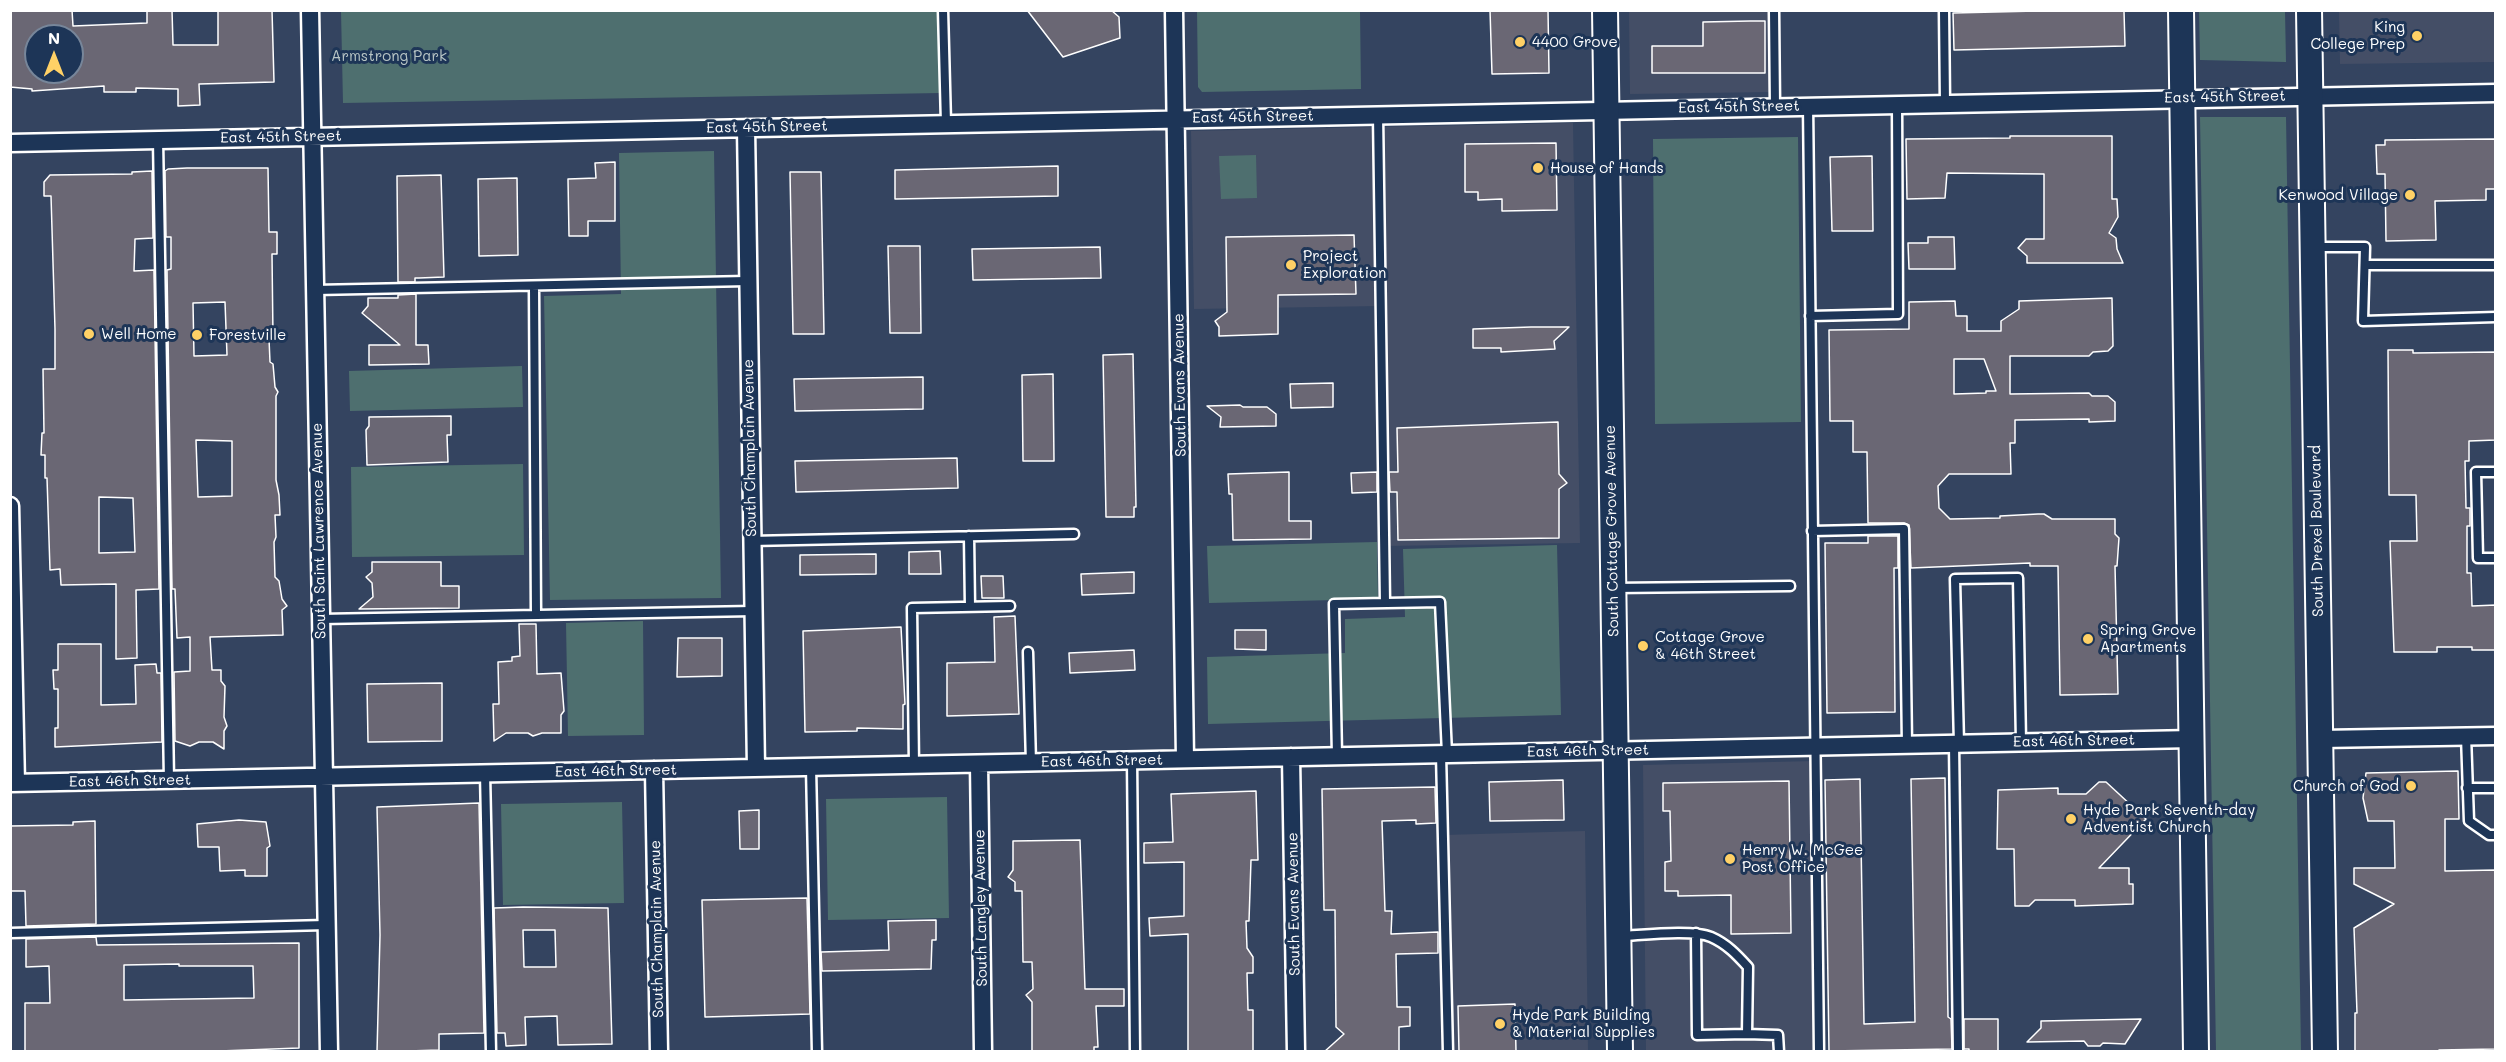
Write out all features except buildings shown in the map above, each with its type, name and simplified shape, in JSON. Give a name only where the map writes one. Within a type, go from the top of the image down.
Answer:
[{"type":"street","name":"South Saint Lawrence Avenue","points":[[310,10],[329,1052]]},
{"type":"street","name":"South Evans Avenue","points":[[1174,10],[1185,759]]},
{"type":"street","name":"South Cottage Grove Avenue","points":[[1605,10],[1620,1052]]},
{"type":"street","points":[[2181,10],[2196,1052]]},
{"type":"street","name":"South Drexel Boulevard","points":[[2309,10],[2325,1052]]},
{"type":"street","name":"East 45th Street","points":[[10,143],[1808,105],[2496,93]]},
{"type":"street","name":"South Champlain Avenue","points":[[746,128],[756,768]]},
{"type":"street","points":[[10,506],[13,783]]},
{"type":"street","points":[[2321,739],[2496,736]]},
{"type":"street","name":"East 46th Street","points":[[13,783],[2193,739]]},
{"type":"street","name":"South Evans Avenue","points":[[1291,757],[1296,1052]]},
{"type":"street","name":"South Langley Avenue","points":[[979,764],[983,1052]]},
{"type":"street","name":"South Champlain Avenue","points":[[654,770],[659,1052]]},
{"type":"lane","points":[[943,10],[946,123]]},
{"type":"lane","points":[[1774,10],[1775,106]]},
{"type":"lane","points":[[1944,10],[1946,103]]},
{"type":"lane","points":[[1810,316],[1898,314],[1897,104]]},
{"type":"lane","points":[[1808,105],[1819,1052]]},
{"type":"lane","points":[[1378,114],[1385,603]]},
{"type":"lane","points":[[158,140],[169,780]]},
{"type":"lane","points":[[2313,246],[2366,247],[2363,321],[2496,317]]},
{"type":"lane","points":[[2365,266],[2496,265]]},
{"type":"lane","points":[[314,290],[747,281]]},
{"type":"lane","points":[[534,287],[536,615]]},
{"type":"lane","points":[[2496,472],[2476,472],[2478,558],[2496,558]]},
{"type":"lane","points":[[1812,531],[1904,529],[1907,745]]},
{"type":"lane","points":[[752,541],[1074,534]]},
{"type":"lane","points":[[969,536],[970,607]]},
{"type":"lane","points":[[1958,1052],[1955,579],[2018,578],[2022,742]]},
{"type":"lane","points":[[1613,588],[1790,586]]},
{"type":"lane","points":[[1337,756],[1334,604],[1440,602],[1448,1052]]},
{"type":"lane","points":[[914,765],[912,608],[1010,606]]},
{"type":"lane","points":[[321,619],[753,611]]},
{"type":"lane","points":[[1028,652],[1031,762]]},
{"type":"lane","points":[[2466,736],[2469,821],[2489,835],[2496,835]]},
{"type":"lane","points":[[1132,760],[1135,1052]]},
{"type":"lane","points":[[812,767],[817,1052]]},
{"type":"lane","points":[[485,773],[490,1052]]},
{"type":"lane","points":[[2467,788],[2496,788]]},
{"type":"lane","points":[[10,933],[326,925]]},
{"type":"lane","points":[[1618,936],[1696,933],[1710,936],[1731,949],[1748,967],[1747,1034]]},
{"type":"lane","points":[[1696,933],[1697,1035],[1778,1035],[1779,1052]]},
{"type":"shaded area","points":[[1629,11],[1774,11],[1775,92],[1630,94]]},
{"type":"shaded area","name":"King College Prep","points":[[2339,11],[2495,11],[2495,62],[2340,64]]},
{"type":"shaded area","points":[[1573,123],[1580,543],[1384,546],[1380,306],[1194,309],[1191,131]]},
{"type":"shaded area","points":[[1815,761],[1819,1051],[1646,1051],[1643,765]]},
{"type":"shaded area","points":[[1585,831],[1588,1051],[1448,1051],[1444,835]]},
{"type":"green space","name":"Armstrong Park","points":[[341,11],[939,11],[941,93],[343,103]]},
{"type":"green space","points":[[1197,11],[1360,11],[1361,89],[1202,92],[1198,87]]},
{"type":"green space","points":[[2199,11],[2285,11],[2286,62],[2200,60]]},
{"type":"green space","points":[[2200,117],[2286,117],[2301,1051],[2216,1051]]},
{"type":"green space","points":[[1798,137],[1801,422],[1655,424],[1653,139]]},
{"type":"green space","points":[[714,151],[721,598],[550,600],[544,296],[621,294],[619,153]]},
{"type":"green space","points":[[1256,155],[1257,198],[1221,199],[1219,156]]},
{"type":"green space","points":[[522,366],[523,407],[350,411],[349,371]]},
{"type":"green space","points":[[523,464],[524,555],[352,557],[351,467]]},
{"type":"green space","points":[[1377,542],[1378,599],[1209,603],[1207,546]]},
{"type":"green space","points":[[1557,545],[1561,715],[1208,724],[1207,657],[1345,653],[1345,619],[1405,617],[1403,549]]},
{"type":"green space","points":[[643,621],[644,735],[568,736],[566,623]]},
{"type":"green space","points":[[947,797],[949,918],[828,920],[826,799]]},
{"type":"green space","points":[[622,802],[624,903],[503,905],[501,804]]},
{"type":"place","name":"King College Prep","points":[[2417,36]]},
{"type":"place","name":"4400 Grove","points":[[1520,42]]},
{"type":"place","name":"House of Hands","points":[[1538,168]]},
{"type":"place","name":"Kenwood Village","points":[[2410,195]]},
{"type":"place","name":"Project Exploration","points":[[1291,265]]},
{"type":"place","name":"Well Home","points":[[89,334]]},
{"type":"place","name":"Forestville","points":[[197,335]]},
{"type":"place","name":"Spring Grove Apartments","points":[[2088,639]]},
{"type":"place","name":"Cottage Grove & 46th Street","points":[[1643,646]]},
{"type":"place","name":"Church of God","points":[[2411,786]]},
{"type":"place","name":"Hyde Park Seventh-day Adventist Church","points":[[2071,819]]},
{"type":"place","name":"Henry W. McGee Post Office","points":[[1730,859]]},
{"type":"place","name":"Hyde Park Building & Material Supplies","points":[[1500,1024]]}]
